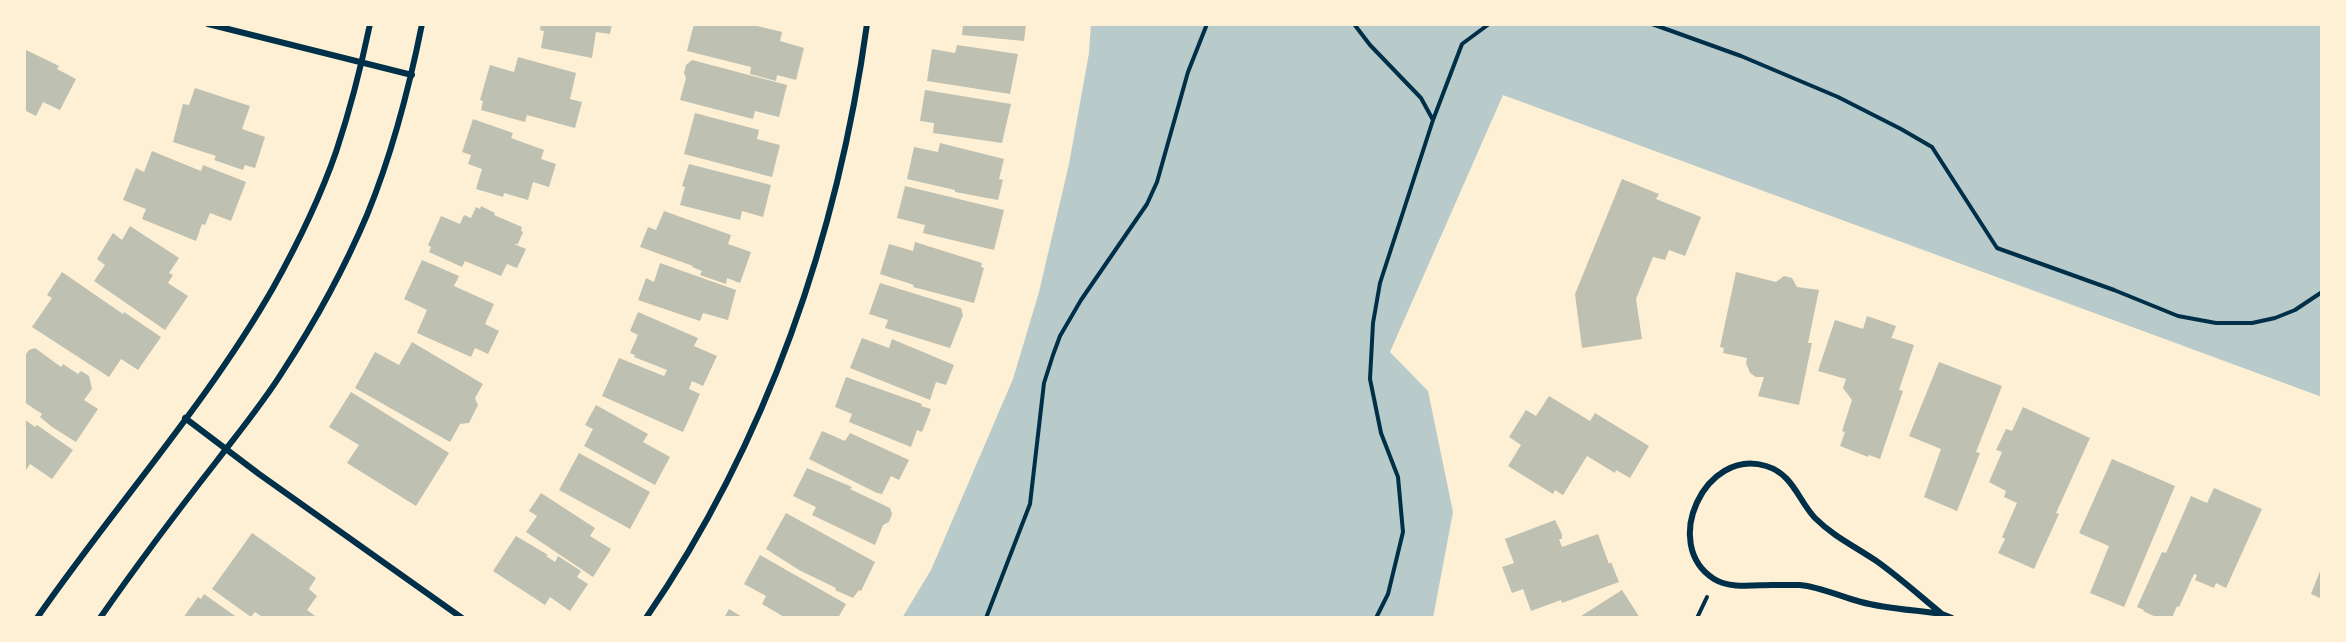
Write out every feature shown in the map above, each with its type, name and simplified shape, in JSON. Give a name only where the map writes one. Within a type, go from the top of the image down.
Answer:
[{"type":"street","points":[[208,24],[412,75]]},
{"type":"street","points":[[37,618],[236,348],[293,250],[336,152],[362,63],[370,24]]},
{"type":"street","points":[[100,618],[283,371],[329,293],[367,215],[391,148],[412,75],[422,24]]},
{"type":"street","points":[[646,618],[668,586],[724,489],[767,397],[799,315],[836,191],[853,116],[867,24]]},
{"type":"street","points":[[185,418],[462,618]]},
{"type":"street","points":[[1942,614],[1874,560],[1840,540],[1814,516],[1783,474],[1768,466],[1748,462],[1729,467],[1713,480],[1693,512],[1689,527],[1693,551],[1700,567],[1715,580],[1735,585],[1801,585],[1862,602],[1942,614],[1952,618]]},
{"type":"path","points":[[986,618],[1030,504],[1044,383],[1060,336],[1081,300],[1147,204],[1156,182],[1188,72],[1207,24]]},
{"type":"path","points":[[1354,24],[1370,45],[1421,98],[1433,120]]},
{"type":"path","points":[[1376,618],[1388,594],[1403,532],[1398,477],[1381,433],[1370,379],[1374,322],[1380,283],[1433,120],[1462,44],[1489,24]]},
{"type":"path","points":[[1652,24],[1741,56],[1838,97],[1932,147],[1945,171],[1997,248],[2114,290],[2178,316],[2216,323],[2252,323],[2275,318],[2295,310],[2322,292]]},
{"type":"shaded area","points":[[1091,24],[2322,24],[2322,397],[1503,95],[1390,352],[1428,391],[1453,512],[1433,618],[902,618],[931,570],[1013,379],[1039,292],[1069,164],[1089,53]]},
{"type":"building","points":[[541,24],[612,24],[610,34],[596,32],[592,58],[541,48],[544,31],[540,30]]},
{"type":"building","points":[[694,24],[749,24],[782,32],[780,41],[804,48],[796,80],[777,75],[776,81],[750,74],[751,67],[687,51]]},
{"type":"building","points":[[963,24],[1026,24],[1024,41],[962,35]]},
{"type":"building","points":[[957,45],[1018,54],[1010,94],[927,81],[932,49],[955,53]]},
{"type":"building","points":[[24,49],[59,66],[57,69],[76,79],[60,110],[43,102],[36,116],[24,110]]},
{"type":"building","points":[[518,57],[576,73],[570,99],[582,102],[575,128],[527,115],[525,122],[481,110],[483,101],[480,100],[490,65],[514,72]]},
{"type":"building","points":[[692,60],[787,85],[779,117],[755,111],[753,119],[680,100],[686,78],[684,73],[686,65]]},
{"type":"building","points":[[195,88],[250,106],[242,129],[265,137],[255,168],[245,165],[243,170],[214,160],[216,156],[173,142],[183,104],[189,105]]},
{"type":"building","points":[[925,90],[1011,104],[1002,143],[933,133],[934,123],[920,121]]},
{"type":"building","points":[[695,113],[759,130],[757,139],[780,145],[772,177],[684,154]]},
{"type":"building","points":[[473,119],[513,133],[511,138],[544,150],[541,159],[556,164],[549,187],[533,182],[528,200],[504,193],[503,197],[476,189],[482,169],[468,164],[471,155],[462,152]]},
{"type":"building","points":[[940,143],[1004,159],[999,179],[1003,180],[998,200],[955,192],[955,190],[907,179],[914,147],[938,152]]},
{"type":"building","points":[[152,151],[201,171],[203,165],[246,182],[231,221],[210,213],[205,225],[202,224],[196,241],[142,219],[146,209],[123,200],[136,168],[144,172]]},
{"type":"building","points":[[689,164],[771,185],[763,217],[742,211],[740,220],[680,205],[685,187],[682,186]]},
{"type":"building","points":[[1622,179],[1659,194],[1656,199],[1701,217],[1685,256],[1669,250],[1665,260],[1653,257],[1636,299],[1642,339],[1582,348],[1575,294]]},
{"type":"building","points":[[905,186],[1004,210],[994,250],[923,233],[925,225],[897,218]]},
{"type":"building","points":[[481,206],[495,213],[494,215],[522,227],[523,232],[518,244],[514,244],[526,249],[517,268],[507,264],[501,276],[465,261],[462,267],[429,252],[431,247],[428,245],[441,216],[460,224],[464,215],[471,218],[476,207],[480,209]]},
{"type":"building","points":[[664,211],[731,235],[728,244],[751,252],[740,283],[727,278],[726,284],[700,275],[702,271],[693,266],[640,247],[648,227],[656,230]]},
{"type":"building","points":[[130,226],[179,258],[169,273],[173,275],[168,283],[188,296],[165,330],[94,281],[105,265],[97,259],[113,233],[122,240]]},
{"type":"building","points":[[915,242],[982,263],[981,267],[984,268],[974,303],[913,287],[914,285],[880,274],[889,244],[913,251]]},
{"type":"building","points":[[422,260],[459,276],[454,286],[494,304],[485,324],[499,331],[488,354],[475,348],[471,357],[417,333],[427,310],[404,299]]},
{"type":"building","points":[[660,263],[736,290],[728,320],[703,313],[700,321],[638,300],[646,278],[654,282]]},
{"type":"building","points":[[62,272],[161,337],[138,370],[121,359],[109,377],[32,327],[52,298],[47,295]]},
{"type":"building","points":[[1736,272],[1776,282],[1784,276],[1792,278],[1797,287],[1819,290],[1808,343],[1812,343],[1799,405],[1758,396],[1764,377],[1756,377],[1750,373],[1746,363],[1747,358],[1723,353],[1724,348],[1720,347]]},
{"type":"building","points":[[880,283],[961,308],[963,315],[950,348],[885,328],[888,320],[869,314]]},
{"type":"building","points":[[638,312],[698,338],[694,346],[717,356],[703,386],[692,381],[689,389],[700,394],[683,432],[602,396],[619,358],[664,376],[667,370],[634,357],[635,355],[630,353],[638,335],[630,331]]},
{"type":"building","points":[[1867,316],[1896,326],[1891,339],[1914,345],[1899,390],[1903,391],[1880,459],[1869,455],[1868,457],[1840,446],[1845,432],[1842,431],[1852,400],[1843,388],[1846,379],[1818,371],[1835,320],[1863,329]]},
{"type":"building","points":[[862,338],[889,348],[892,339],[954,365],[946,385],[936,382],[930,400],[850,368]]},
{"type":"building","points":[[412,342],[483,384],[475,398],[478,405],[469,423],[460,424],[450,442],[355,388],[375,352],[399,365]]},
{"type":"building","points":[[35,348],[61,367],[63,364],[78,374],[81,371],[89,376],[92,389],[84,400],[98,409],[76,442],[52,427],[40,417],[42,414],[24,402],[24,357],[29,350]]},
{"type":"building","points":[[1939,362],[2002,386],[1976,452],[1980,453],[1957,511],[1924,497],[1941,449],[1909,436]]},
{"type":"building","points":[[846,377],[931,409],[922,432],[917,430],[911,447],[849,422],[852,414],[835,407]]},
{"type":"building","points":[[351,392],[449,453],[416,506],[347,463],[359,445],[329,427]]},
{"type":"building","points":[[1549,396],[1590,421],[1595,413],[1649,446],[1630,478],[1616,470],[1615,473],[1587,456],[1563,495],[1555,490],[1553,494],[1508,466],[1521,445],[1509,437],[1526,410],[1536,416]]},
{"type":"building","points":[[596,405],[648,434],[643,442],[670,457],[655,485],[584,446],[593,429],[585,425]]},
{"type":"building","points":[[2023,407],[2090,438],[2034,569],[1998,553],[2005,539],[2002,537],[2017,503],[2004,497],[2006,491],[1989,482],[2002,452],[1996,450],[2006,429],[2012,431]]},
{"type":"building","points":[[24,419],[35,427],[37,425],[73,450],[52,479],[30,464],[24,473]]},
{"type":"building","points":[[822,431],[845,441],[850,433],[909,460],[899,480],[891,476],[882,494],[877,493],[809,459]]},
{"type":"building","points":[[579,453],[650,492],[630,529],[559,490]]},
{"type":"building","points":[[2112,459],[2175,486],[2124,607],[2090,593],[2109,546],[2079,533]]},
{"type":"building","points":[[807,468],[852,487],[850,489],[890,508],[892,514],[889,522],[883,525],[875,545],[812,515],[816,507],[793,496]]},
{"type":"building","points":[[2214,488],[2262,509],[2226,588],[2216,583],[2214,588],[2195,580],[2197,575],[2194,574],[2172,618],[2158,618],[2143,611],[2137,607],[2162,552],[2166,553],[2191,496],[2207,503]]},
{"type":"building","points":[[541,493],[595,528],[590,536],[611,549],[593,577],[526,532],[537,516],[529,511]]},
{"type":"building","points":[[786,513],[875,562],[861,591],[859,590],[853,598],[799,570],[766,549]]},
{"type":"building","points":[[1555,520],[1562,534],[1562,539],[1559,539],[1562,547],[1598,534],[1609,564],[1611,562],[1619,582],[1562,603],[1561,600],[1531,611],[1523,589],[1512,593],[1502,567],[1514,563],[1505,539]]},
{"type":"building","points":[[252,533],[316,578],[309,589],[317,596],[307,610],[318,618],[264,618],[255,612],[251,617],[212,589]]},
{"type":"building","points":[[516,536],[548,555],[546,556],[555,562],[558,556],[581,571],[577,577],[588,584],[570,611],[550,597],[545,605],[493,571]]},
{"type":"building","points":[[760,555],[846,604],[838,618],[786,618],[762,604],[766,596],[744,584]]},
{"type":"building","points":[[2320,571],[2322,572],[2322,599],[2311,594]]},
{"type":"building","points":[[1622,590],[1640,618],[1578,618]]},
{"type":"building","points":[[204,594],[238,618],[183,618],[198,597],[201,599]]},
{"type":"building","points":[[729,609],[744,618],[724,618]]}]
